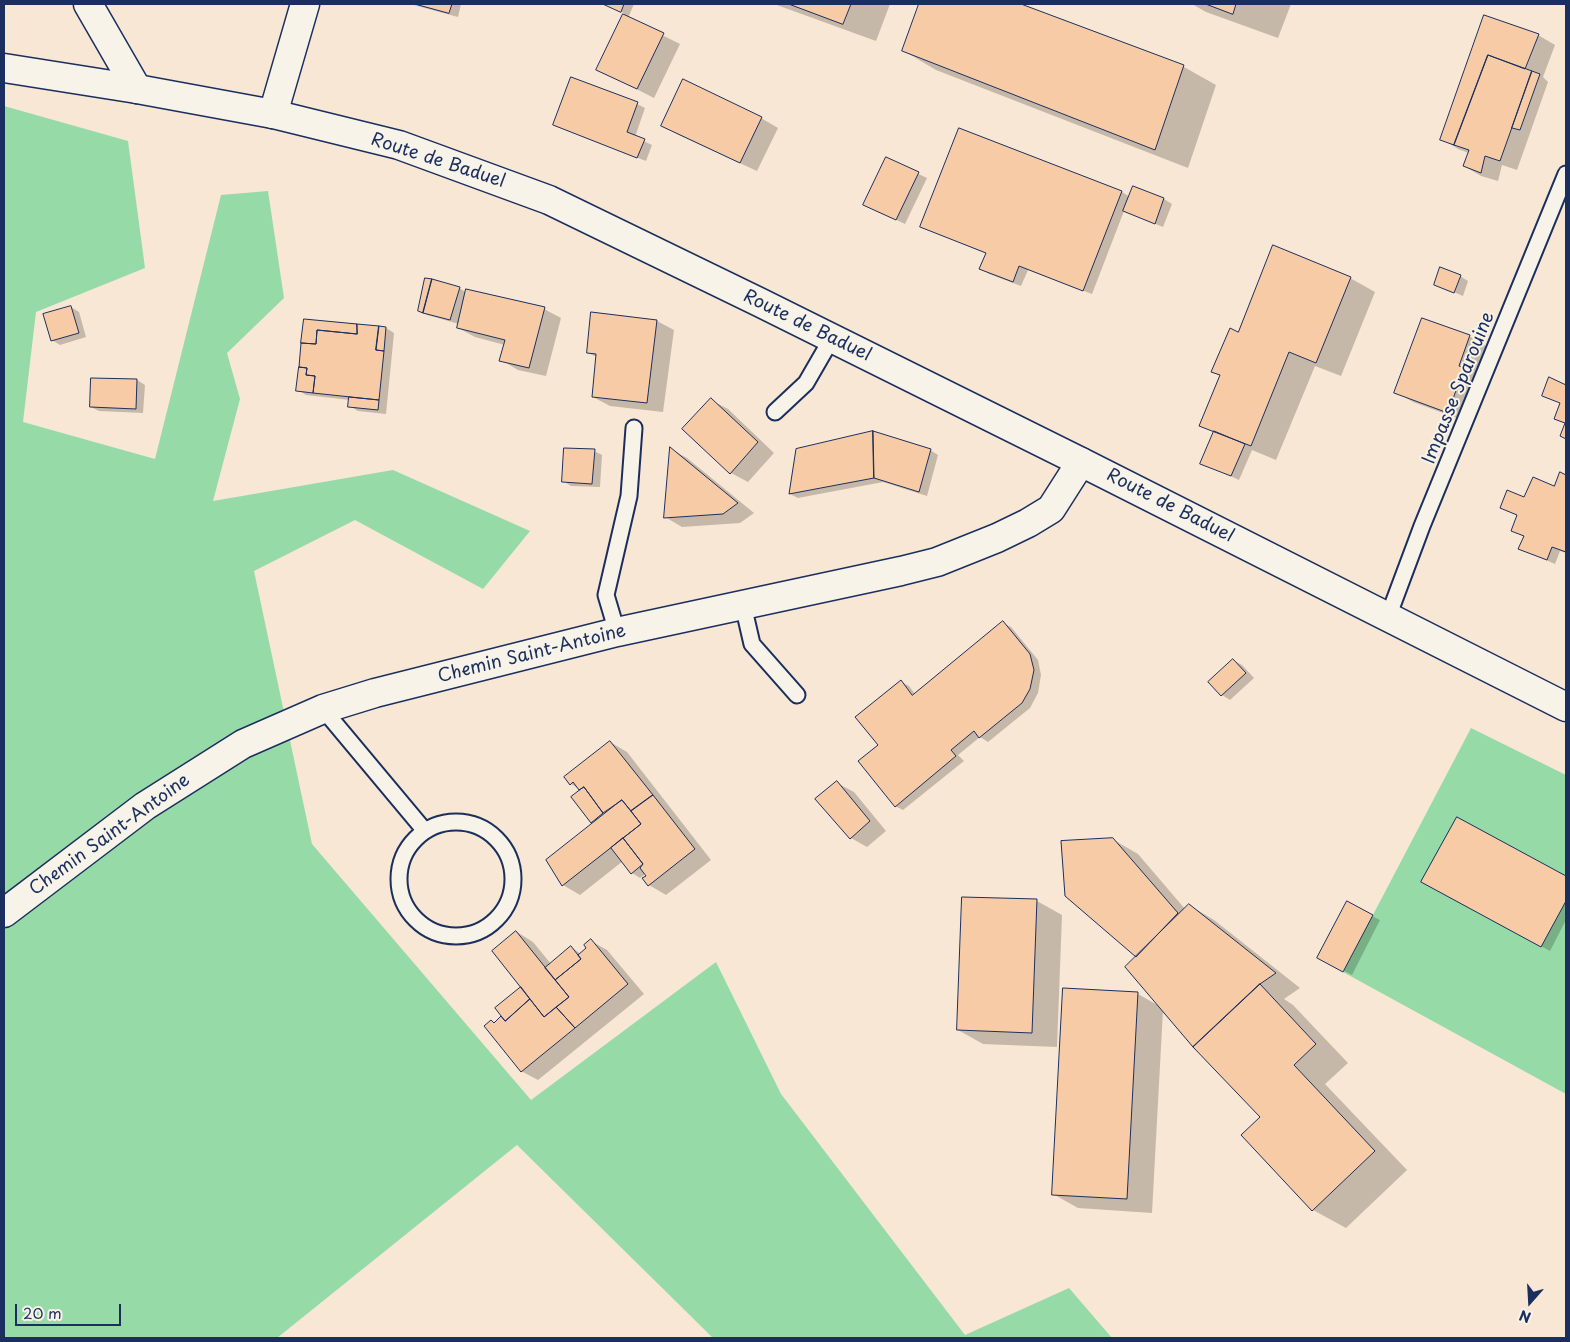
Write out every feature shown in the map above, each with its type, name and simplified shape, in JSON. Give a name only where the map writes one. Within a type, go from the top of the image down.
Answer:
[{"type":"main road","points":[[88,4],[137,89]]},
{"type":"main road","points":[[273,114],[305,4]]},
{"type":"main road","name":"Route de Baduel","points":[[4,68],[137,89],[273,114],[399,145],[549,200],[1081,462],[1566,707]]},
{"type":"main road","name":"Chemin Saint-Antoine","points":[[4,913],[154,800],[243,744],[323,708],[618,632],[937,562],[997,538],[1051,509],[1081,462]]},
{"type":"lane","name":"Impasse Sparouine","points":[[1388,617],[1422,526],[1566,174]]},
{"type":"lane","points":[[775,412],[806,382],[832,338]]},
{"type":"lane","points":[[618,632],[606,595],[629,496],[634,428]]},
{"type":"lane","points":[[743,605],[752,644],[797,695]]},
{"type":"lane","points":[[323,708],[425,832]]},
{"type":"lane","points":[[462,823],[480,827],[496,838],[507,853],[513,871],[513,890],[506,908],[494,922],[478,932],[460,936],[441,934],[424,927],[410,914],[402,897],[399,879],[402,860],[411,844],[425,832],[442,824],[462,823]]},
{"type":"green space","points":[[4,106],[128,141],[145,268],[36,312],[23,422],[155,459],[221,195],[268,191],[284,298],[227,353],[240,399],[213,501],[393,470],[530,531],[483,589],[355,520],[254,571],[312,844],[531,1100],[716,962],[781,1094],[965,1335],[1069,1288],[1112,1338],[713,1338],[517,1145],[277,1338],[4,1338]]},
{"type":"green space","points":[[1471,728],[1566,775],[1566,1094],[1343,972]]},
{"type":"building","points":[[415,4],[452,4],[449,13]]},
{"type":"building","points":[[603,4],[624,4],[621,12]]},
{"type":"building","points":[[789,4],[851,4],[843,24]]},
{"type":"building","points":[[919,4],[1021,4],[1184,65],[1155,150],[902,51]]},
{"type":"building","points":[[1206,4],[1236,4],[1233,14]]},
{"type":"building","points":[[623,14],[664,33],[637,89],[596,70]]},
{"type":"building","points":[[1484,15],[1539,34],[1525,69],[1488,55],[1454,145],[1440,140]]},
{"type":"building","points":[[1488,55],[1532,71],[1500,161],[1485,156],[1481,173],[1463,166],[1469,150],[1454,145]]},
{"type":"building","points":[[1532,71],[1540,74],[1520,130],[1512,128]]},
{"type":"building","points":[[571,77],[638,102],[627,132],[645,139],[637,158],[553,125]]},
{"type":"building","points":[[683,79],[762,117],[740,163],[661,126]]},
{"type":"building","points":[[959,128],[1122,191],[1083,291],[1019,266],[1013,282],[979,269],[986,253],[920,227]]},
{"type":"building","points":[[886,157],[919,172],[896,220],[863,205]]},
{"type":"building","points":[[1133,186],[1164,198],[1155,224],[1123,211]]},
{"type":"building","points":[[1273,245],[1351,277],[1316,363],[1289,352],[1251,446],[1199,426],[1220,375],[1211,372],[1230,328],[1238,332]]},
{"type":"building","points":[[1440,267],[1461,275],[1454,293],[1434,285]]},
{"type":"building","points":[[425,278],[432,279],[423,313],[418,311]]},
{"type":"building","points":[[432,279],[460,287],[450,320],[423,313]]},
{"type":"building","points":[[466,289],[545,307],[529,368],[499,361],[505,340],[457,328]]},
{"type":"building","points":[[71,306],[79,333],[51,341],[43,314]]},
{"type":"building","points":[[591,312],[657,320],[647,403],[592,397],[596,354],[587,353]]},
{"type":"building","points":[[1422,318],[1470,335],[1459,366],[1464,368],[1448,413],[1394,393]]},
{"type":"building","points":[[304,319],[357,324],[357,334],[317,330],[316,344],[301,343]]},
{"type":"building","points":[[357,324],[379,326],[376,350],[384,351],[379,400],[313,393],[315,376],[306,375],[307,368],[299,367],[301,343],[316,344],[317,330],[357,334]]},
{"type":"building","points":[[379,326],[386,327],[384,351],[376,350]]},
{"type":"building","points":[[299,367],[307,368],[306,375],[315,376],[313,393],[296,391]]},
{"type":"building","points":[[1549,377],[1566,385],[1566,439],[1560,436],[1565,423],[1554,419],[1560,403],[1542,396]]},
{"type":"building","points":[[91,378],[137,379],[136,409],[90,407]]},
{"type":"building","points":[[349,397],[379,400],[378,410],[348,407]]},
{"type":"building","points":[[711,398],[758,442],[730,474],[682,429]]},
{"type":"building","points":[[873,431],[874,478],[789,494],[796,449]]},
{"type":"building","points":[[873,431],[931,449],[919,492],[874,478]]},
{"type":"building","points":[[1214,431],[1245,444],[1231,476],[1200,464]]},
{"type":"building","points":[[670,447],[738,503],[723,514],[664,518]]},
{"type":"building","points":[[564,448],[595,449],[592,484],[562,482]]},
{"type":"building","points":[[1560,472],[1566,475],[1566,552],[1552,547],[1547,560],[1518,549],[1524,536],[1511,531],[1517,515],[1500,508],[1507,490],[1524,497],[1533,477],[1554,486]]},
{"type":"building","points":[[1003,621],[1030,654],[1034,670],[1030,689],[1022,703],[979,738],[974,731],[951,750],[956,756],[895,807],[858,761],[878,745],[855,717],[901,680],[912,695]]},
{"type":"building","points":[[1233,659],[1246,673],[1221,696],[1208,682]]},
{"type":"building","points":[[610,741],[653,795],[631,811],[622,800],[603,813],[584,787],[579,790],[573,782],[570,785],[564,777]]},
{"type":"building","points":[[837,781],[870,821],[850,839],[815,799]]},
{"type":"building","points":[[584,787],[603,813],[591,823],[571,797]]},
{"type":"building","points":[[653,795],[695,849],[648,886],[642,878],[646,876],[640,868],[643,864],[623,838],[641,824],[631,811]]},
{"type":"building","points":[[622,800],[641,824],[562,886],[546,860]]},
{"type":"building","points":[[1457,817],[1566,876],[1566,901],[1541,947],[1421,882]]},
{"type":"building","points":[[623,838],[643,864],[631,874],[611,848]]},
{"type":"building","points":[[1113,838],[1178,913],[1136,957],[1065,896],[1061,841]]},
{"type":"building","points":[[962,897],[1037,899],[1032,1033],[957,1030]]},
{"type":"building","points":[[1347,901],[1373,915],[1343,972],[1317,958]]},
{"type":"building","points":[[1189,904],[1276,973],[1260,984],[1193,1047],[1125,967]]},
{"type":"building","points":[[516,931],[569,997],[544,1017],[492,951]]},
{"type":"building","points":[[591,939],[628,984],[575,1028],[556,1007],[569,997],[555,980],[581,959],[578,955],[586,948],[584,945]]},
{"type":"building","points":[[571,946],[581,959],[555,980],[545,968]]},
{"type":"building","points":[[1260,984],[1316,1044],[1294,1065],[1375,1151],[1312,1211],[1241,1135],[1260,1117],[1193,1047]]},
{"type":"building","points":[[521,987],[530,999],[505,1021],[495,1008]]},
{"type":"building","points":[[1063,988],[1138,992],[1127,1199],[1052,1195]]},
{"type":"building","points":[[530,999],[544,1017],[556,1007],[575,1028],[521,1072],[484,1026],[491,1020],[494,1023],[501,1016],[505,1021]]}]
